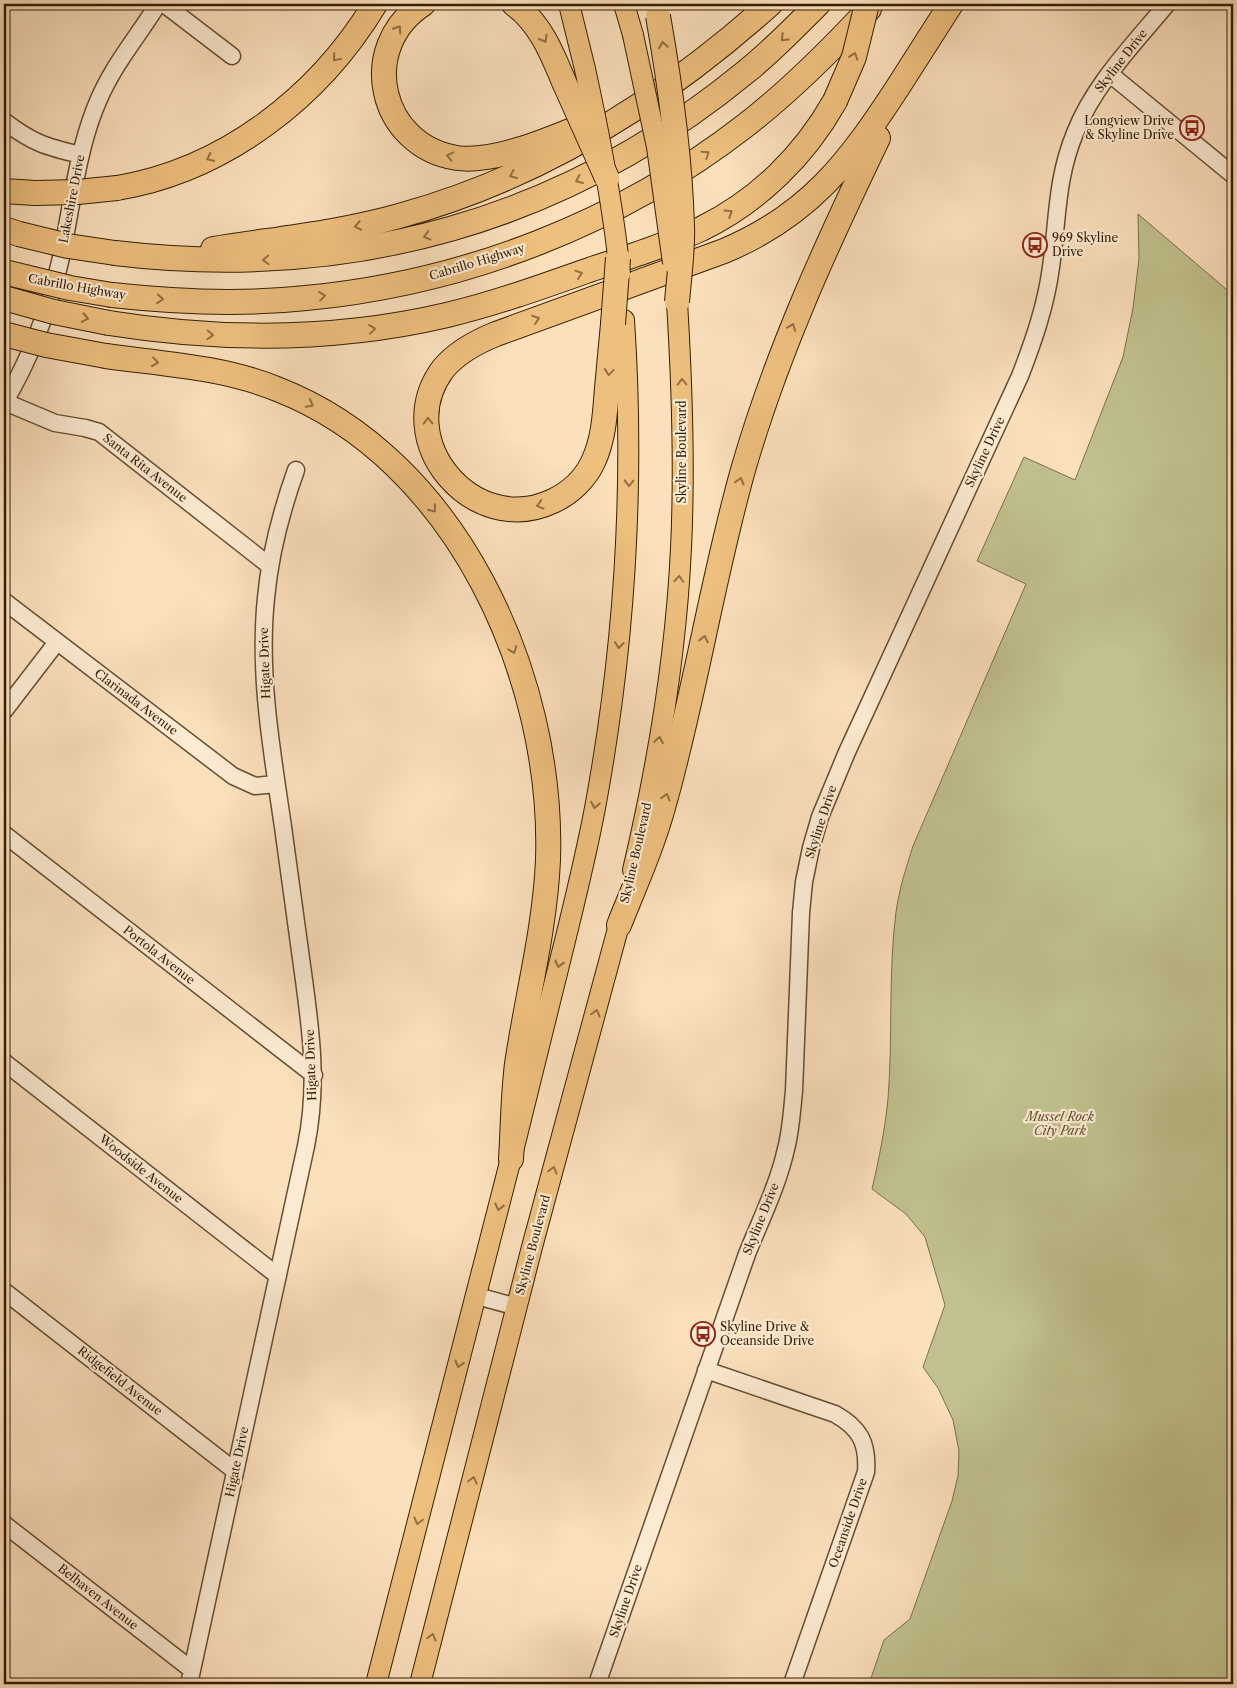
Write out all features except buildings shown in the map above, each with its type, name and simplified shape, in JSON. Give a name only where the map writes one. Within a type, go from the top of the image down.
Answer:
[{"type":"highway","points":[[4,191],[36,193],[78,192],[117,188],[179,171],[218,154],[255,132],[297,98],[324,72],[352,39],[375,4]]},
{"type":"highway","points":[[423,4],[411,12],[400,25],[388,47],[384,70],[386,93],[394,117],[412,137],[423,145],[447,156],[474,158],[520,148],[586,125],[661,91]]},
{"type":"highway","points":[[514,4],[530,17],[548,46],[607,178]]},
{"type":"highway","points":[[697,65],[753,4]]},
{"type":"highway","points":[[154,258],[344,228],[398,217],[441,204],[492,184],[539,163],[612,122],[661,91],[697,65],[770,4]]},
{"type":"highway","points":[[11,232],[68,246],[154,258],[240,261],[333,254],[424,237],[521,206],[584,178],[644,145],[696,111],[749,70],[818,4]]},
{"type":"highway","points":[[4,298],[54,312],[109,323],[212,335],[280,336],[356,331],[413,322],[448,315],[513,297],[676,239],[717,220],[759,192],[784,169],[816,132],[835,101],[854,57],[867,4]]},
{"type":"highway","name":"Cabrillo Highway","points":[[4,272],[70,288],[112,295],[206,302],[240,302],[306,298],[375,289],[474,265],[570,229],[632,200],[673,176],[746,124],[798,80],[874,4]]},
{"type":"highway","points":[[618,258],[618,322],[600,442],[589,470],[575,486],[562,496],[546,504],[527,508],[508,509],[484,503],[462,490],[444,472],[433,450],[428,429],[428,407],[433,386],[450,361],[473,344],[490,336],[724,251],[752,238],[786,218],[819,190],[854,152],[951,4]]},
{"type":"highway","points":[[657,10],[670,96],[681,201],[682,234],[677,302]]},
{"type":"highway","points":[[619,925],[664,806],[735,502],[764,405],[799,310],[832,234],[881,131],[938,24]]},
{"type":"highway","points":[[4,334],[46,345],[106,356],[208,370],[243,378],[294,396],[340,421],[383,455],[419,491],[478,574],[493,604],[518,665],[532,711],[542,761],[548,829],[545,897],[533,980],[517,1066],[511,1159]]},
{"type":"main road","points":[[569,4],[585,69],[607,178],[618,258]]},
{"type":"main road","name":"Skyline Boulevard","points":[[420,1684],[517,1307],[619,925],[643,824],[656,758],[676,618],[684,458],[677,302],[668,215],[658,155],[633,35],[624,4]]},
{"type":"main road","points":[[376,1684],[511,1159],[589,837],[601,773],[617,669],[624,589],[629,482],[628,398],[618,322]]},
{"type":"street","name":"Lakeshire Drive","points":[[4,403],[30,353],[51,296],[81,155],[92,117],[106,83],[120,58],[158,4]]},
{"type":"street","points":[[164,4],[232,56]]},
{"type":"street","name":"Skyline Drive","points":[[596,1684],[747,1254],[778,1178],[786,1149],[792,1119],[794,1091],[800,913],[811,848],[820,817],[847,752],[1031,349],[1040,321],[1052,266],[1060,182],[1066,157],[1084,113],[1096,92],[1167,4]]},
{"type":"street","points":[[1110,74],[1233,175]]},
{"type":"street","points":[[4,121],[24,136],[40,144],[81,155]]},
{"type":"street","name":"Santa Rita Avenue","points":[[4,403],[55,423],[99,432],[270,566]]},
{"type":"street","name":"Higate Drive","points":[[191,1677],[310,1129],[313,1095],[314,1075],[309,1018],[276,784],[264,668],[264,616],[270,566],[283,510],[296,470]]},
{"type":"street","name":"Clarinada Avenue","points":[[4,601],[233,776],[255,786],[276,784]]},
{"type":"street","points":[[4,710],[57,642]]},
{"type":"street","name":"Portola Avenue","points":[[4,834],[314,1075]]},
{"type":"street","name":"Woodside Avenue","points":[[4,1062],[278,1276]]},
{"type":"street","name":"Ridgefield Avenue","points":[[4,1291],[235,1471]]},
{"type":"street","points":[[477,1296],[517,1307]]},
{"type":"street","name":"Oceanside Drive","points":[[706,1370],[835,1414],[848,1421],[858,1432],[864,1443],[867,1457],[866,1472],[792,1684]]},
{"type":"street","name":"Belhaven Avenue","points":[[4,1524],[191,1677]]},
{"type":"green space","name":"Mussel Rock City Park","points":[[1138,214],[1233,295],[1233,1684],[869,1684],[884,1640],[910,1619],[952,1501],[958,1476],[959,1451],[953,1420],[938,1388],[923,1367],[945,1305],[925,1237],[906,1214],[872,1189],[882,1144],[888,1099],[892,959],[897,904],[913,846],[1026,584],[977,561],[1024,457],[1075,480],[1123,357],[1133,308],[1139,259]]},
{"type":"place","name":"Longview Drive & Skyline Drive","points":[[1192,128]]},
{"type":"place","name":"969 Skyline Drive","points":[[1035,245]]},
{"type":"place","name":"Skyline Drive & Oceanside Drive","points":[[703,1334]]}]
